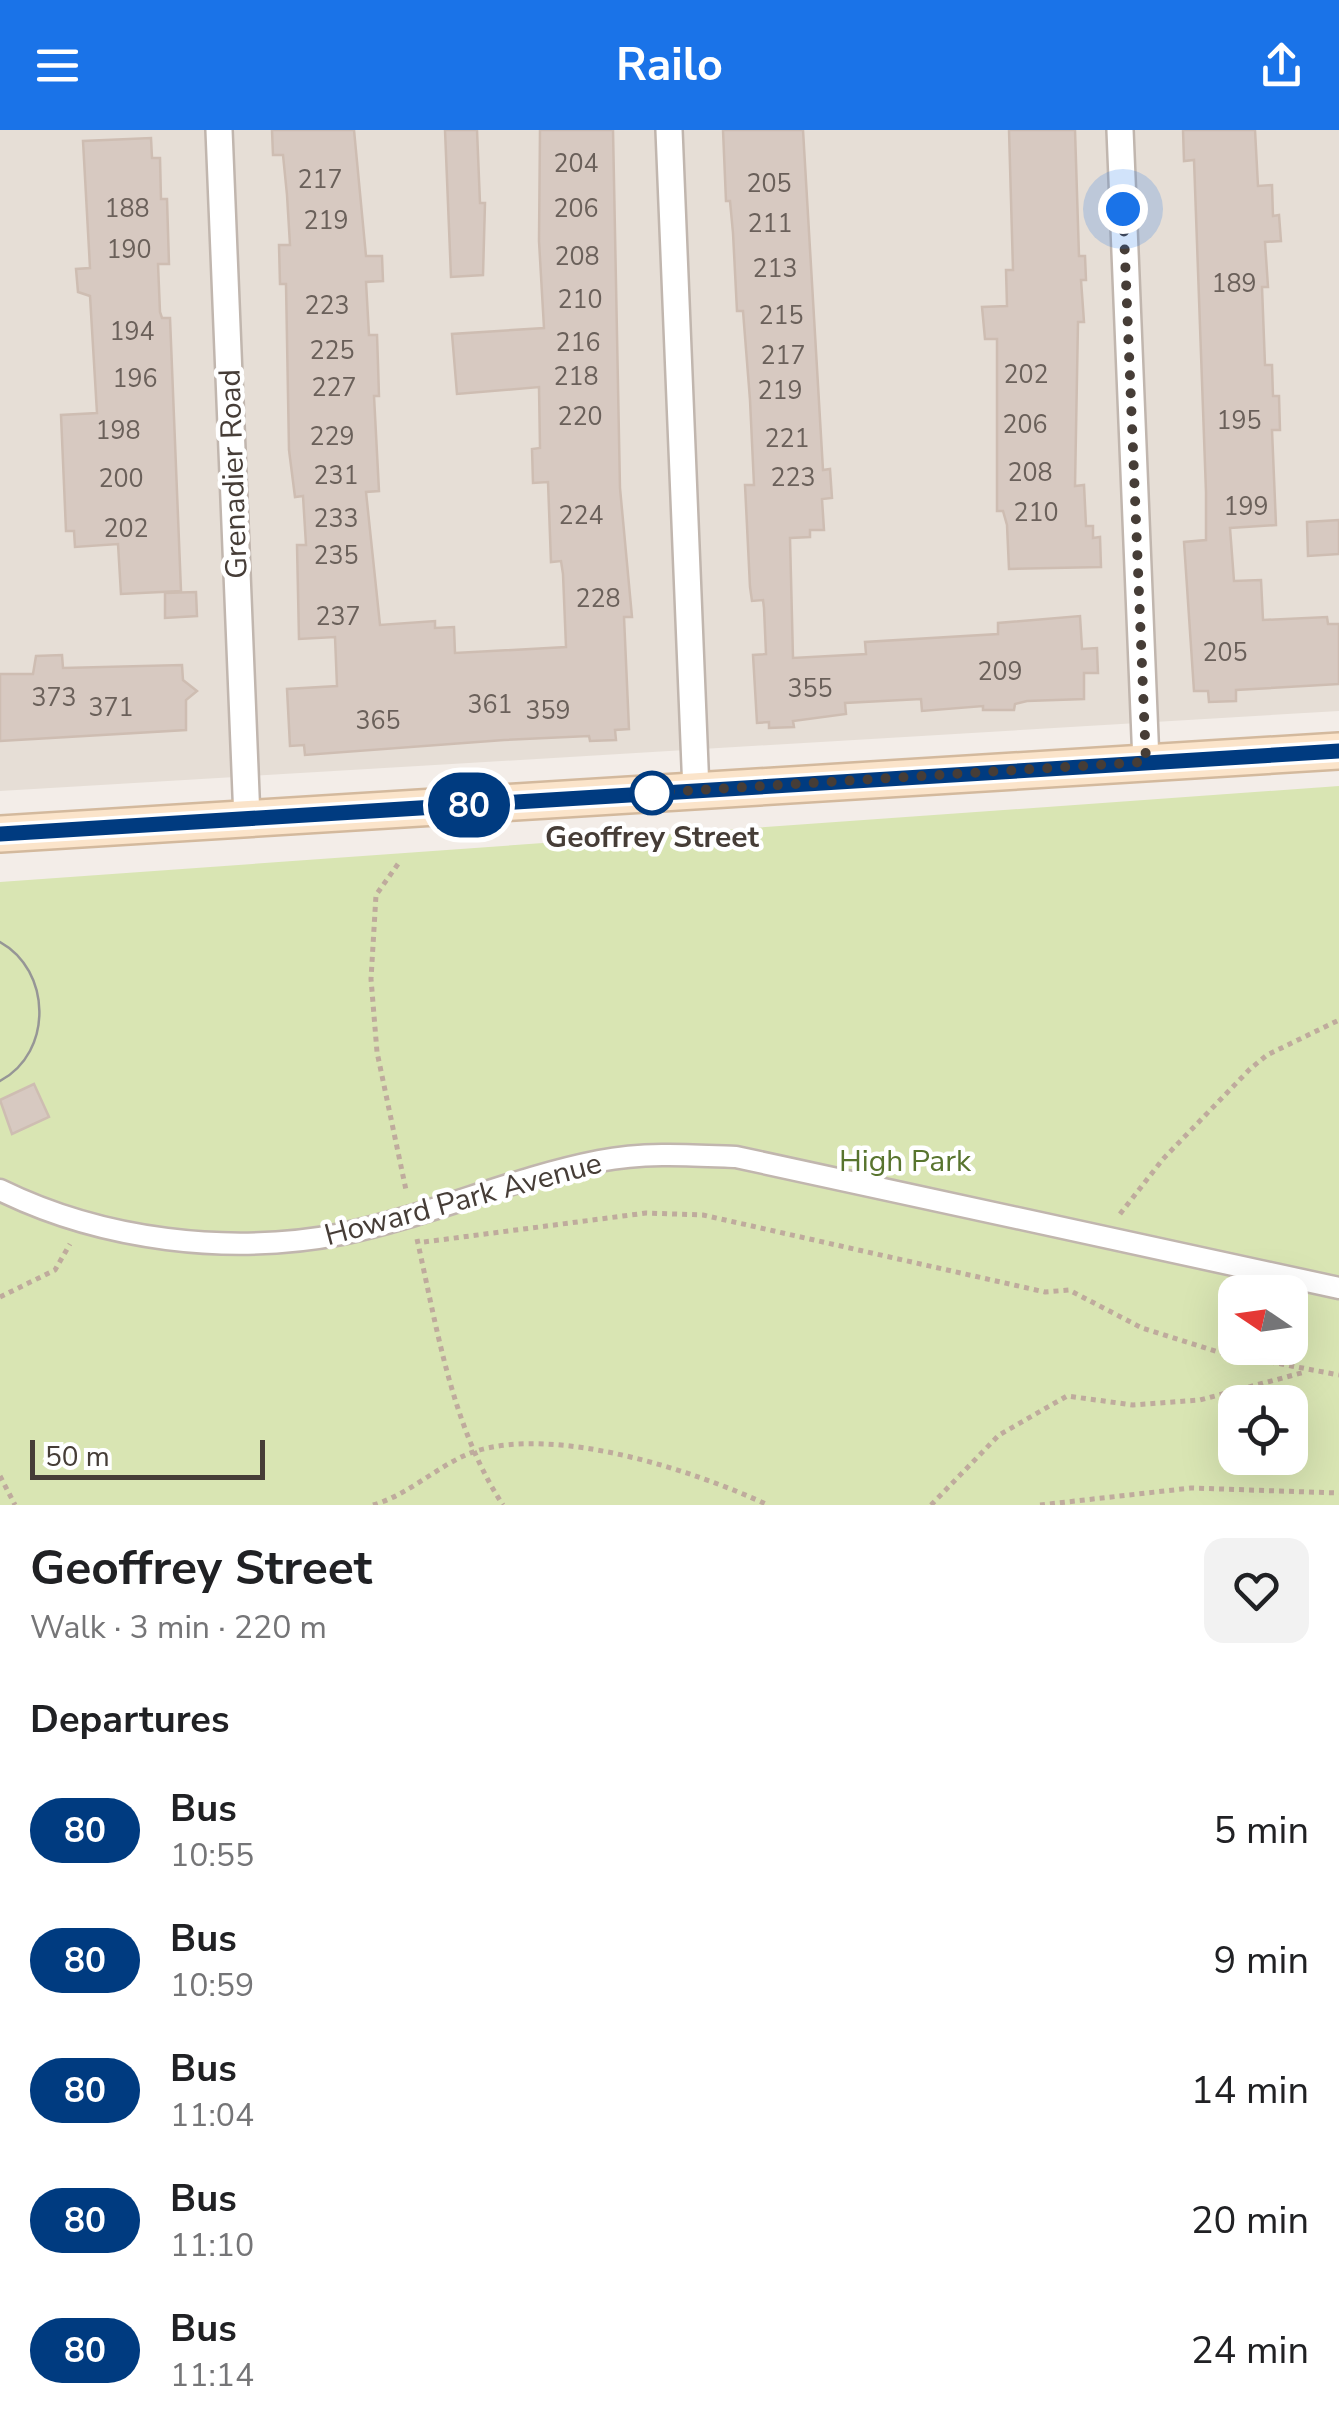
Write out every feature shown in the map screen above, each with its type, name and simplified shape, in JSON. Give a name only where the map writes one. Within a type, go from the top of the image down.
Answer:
[{"type":"main road","points":[[0,834],[1339,751]]},
{"type":"street","name":"Grenadier Road","points":[[218,130],[246,819]]},
{"type":"street","points":[[669,130],[696,790]]},
{"type":"street","points":[[1120,130],[1146,762]]},
{"type":"street","name":"Howard Park Avenue","points":[[0,1190],[79,1223],[218,1241],[307,1239],[345,1233],[601,1160],[654,1154],[736,1156],[1339,1288]]},
{"type":"path","points":[[1110,1238],[1135,1192],[1250,1069],[1267,1056],[1339,1020]]},
{"type":"path","points":[[418,1242],[646,1213],[704,1215],[1045,1292],[1069,1290],[1142,1328],[1308,1371],[1339,1375]]},
{"type":"path","points":[[0,1296],[56,1270],[79,1223]]},
{"type":"path","points":[[931,1505],[998,1435],[1068,1396],[1133,1404],[1200,1400],[1308,1371]]},
{"type":"path","points":[[374,1505],[390,1500],[474,1452],[515,1444],[575,1444],[721,1482],[768,1505]]},
{"type":"path","points":[[0,1476],[15,1505]]},
{"type":"path","points":[[1040,1505],[1191,1488],[1339,1493]]},
{"type":"shaded area","points":[[0,130],[1339,130],[1339,711],[0,791]]},
{"type":"green space","name":"High Park","points":[[1339,786],[1339,1505],[0,1505],[0,882]]},
{"type":"building","points":[[272,130],[354,130],[366,256],[382,256],[383,281],[366,282],[369,335],[377,335],[379,396],[374,396],[379,491],[366,492],[380,625],[435,621],[435,628],[454,627],[455,653],[566,647],[561,561],[551,562],[548,482],[533,483],[532,449],[540,448],[539,387],[457,394],[452,334],[544,328],[539,241],[540,130],[613,130],[620,488],[632,617],[624,617],[629,729],[615,730],[616,740],[590,741],[589,736],[504,740],[305,755],[304,745],[290,746],[287,689],[337,686],[335,637],[299,639],[297,545],[306,545],[303,496],[295,497],[289,450],[286,284],[280,284],[279,245],[290,245],[287,195],[283,155],[273,155]]},
{"type":"building","points":[[445,130],[477,130],[480,203],[485,203],[483,275],[451,277]]},
{"type":"building","points":[[723,130],[803,130],[823,470],[830,469],[832,498],[822,499],[824,530],[810,530],[810,537],[790,538],[793,658],[866,654],[865,642],[998,634],[998,623],[1080,616],[1082,649],[1097,648],[1098,673],[1084,673],[1084,699],[1027,701],[1015,704],[1014,710],[983,710],[983,706],[922,711],[921,699],[845,703],[846,714],[793,721],[794,727],[769,728],[769,722],[757,723],[753,655],[766,654],[764,608],[763,600],[752,601],[750,587],[745,485],[754,485],[750,400],[743,311],[737,311],[730,201],[726,201]]},
{"type":"building","points":[[1009,130],[1075,130],[1079,256],[1085,256],[1086,280],[1081,280],[1084,322],[1078,322],[1075,486],[1084,485],[1086,526],[1093,526],[1093,538],[1100,537],[1101,567],[1009,569],[1007,525],[1003,511],[997,511],[997,339],[985,339],[982,307],[1007,306],[1006,270],[1013,270]]},
{"type":"building","points":[[1183,130],[1255,130],[1258,186],[1272,185],[1273,216],[1279,215],[1281,241],[1265,242],[1268,287],[1262,287],[1265,365],[1272,365],[1273,396],[1279,396],[1280,430],[1272,430],[1276,525],[1230,528],[1234,581],[1261,580],[1263,620],[1327,617],[1328,624],[1339,624],[1339,684],[1236,690],[1236,701],[1209,702],[1208,691],[1194,691],[1184,542],[1206,540],[1206,492],[1194,160],[1184,161]]},
{"type":"building","points":[[151,138],[152,158],[160,158],[161,199],[167,199],[169,264],[158,264],[160,312],[162,318],[170,318],[181,591],[121,594],[118,544],[75,547],[74,531],[66,531],[61,415],[97,413],[90,296],[78,292],[76,269],[90,268],[83,141]]},
{"type":"building","points":[[1339,520],[1339,554],[1308,556],[1307,522]]},
{"type":"building","points":[[196,592],[197,616],[165,618],[165,593]]},
{"type":"building","points":[[62,655],[63,668],[182,665],[183,680],[197,691],[186,700],[186,730],[0,741],[0,674],[33,674],[36,656]]},
{"type":"building","points":[[34,1084],[49,1117],[12,1134],[0,1100]]},
{"type":"tram line","points":[[0,942],[29,971],[39,1011],[30,1051],[18,1068],[0,1081]]},
{"type":"bus line","name":"80","points":[[0,834],[1339,751]]},
{"type":"place","name":"Geoffrey Street","points":[[652,793]]},
{"type":"route","points":[[652,793],[1146,762],[1123,209]]}]
